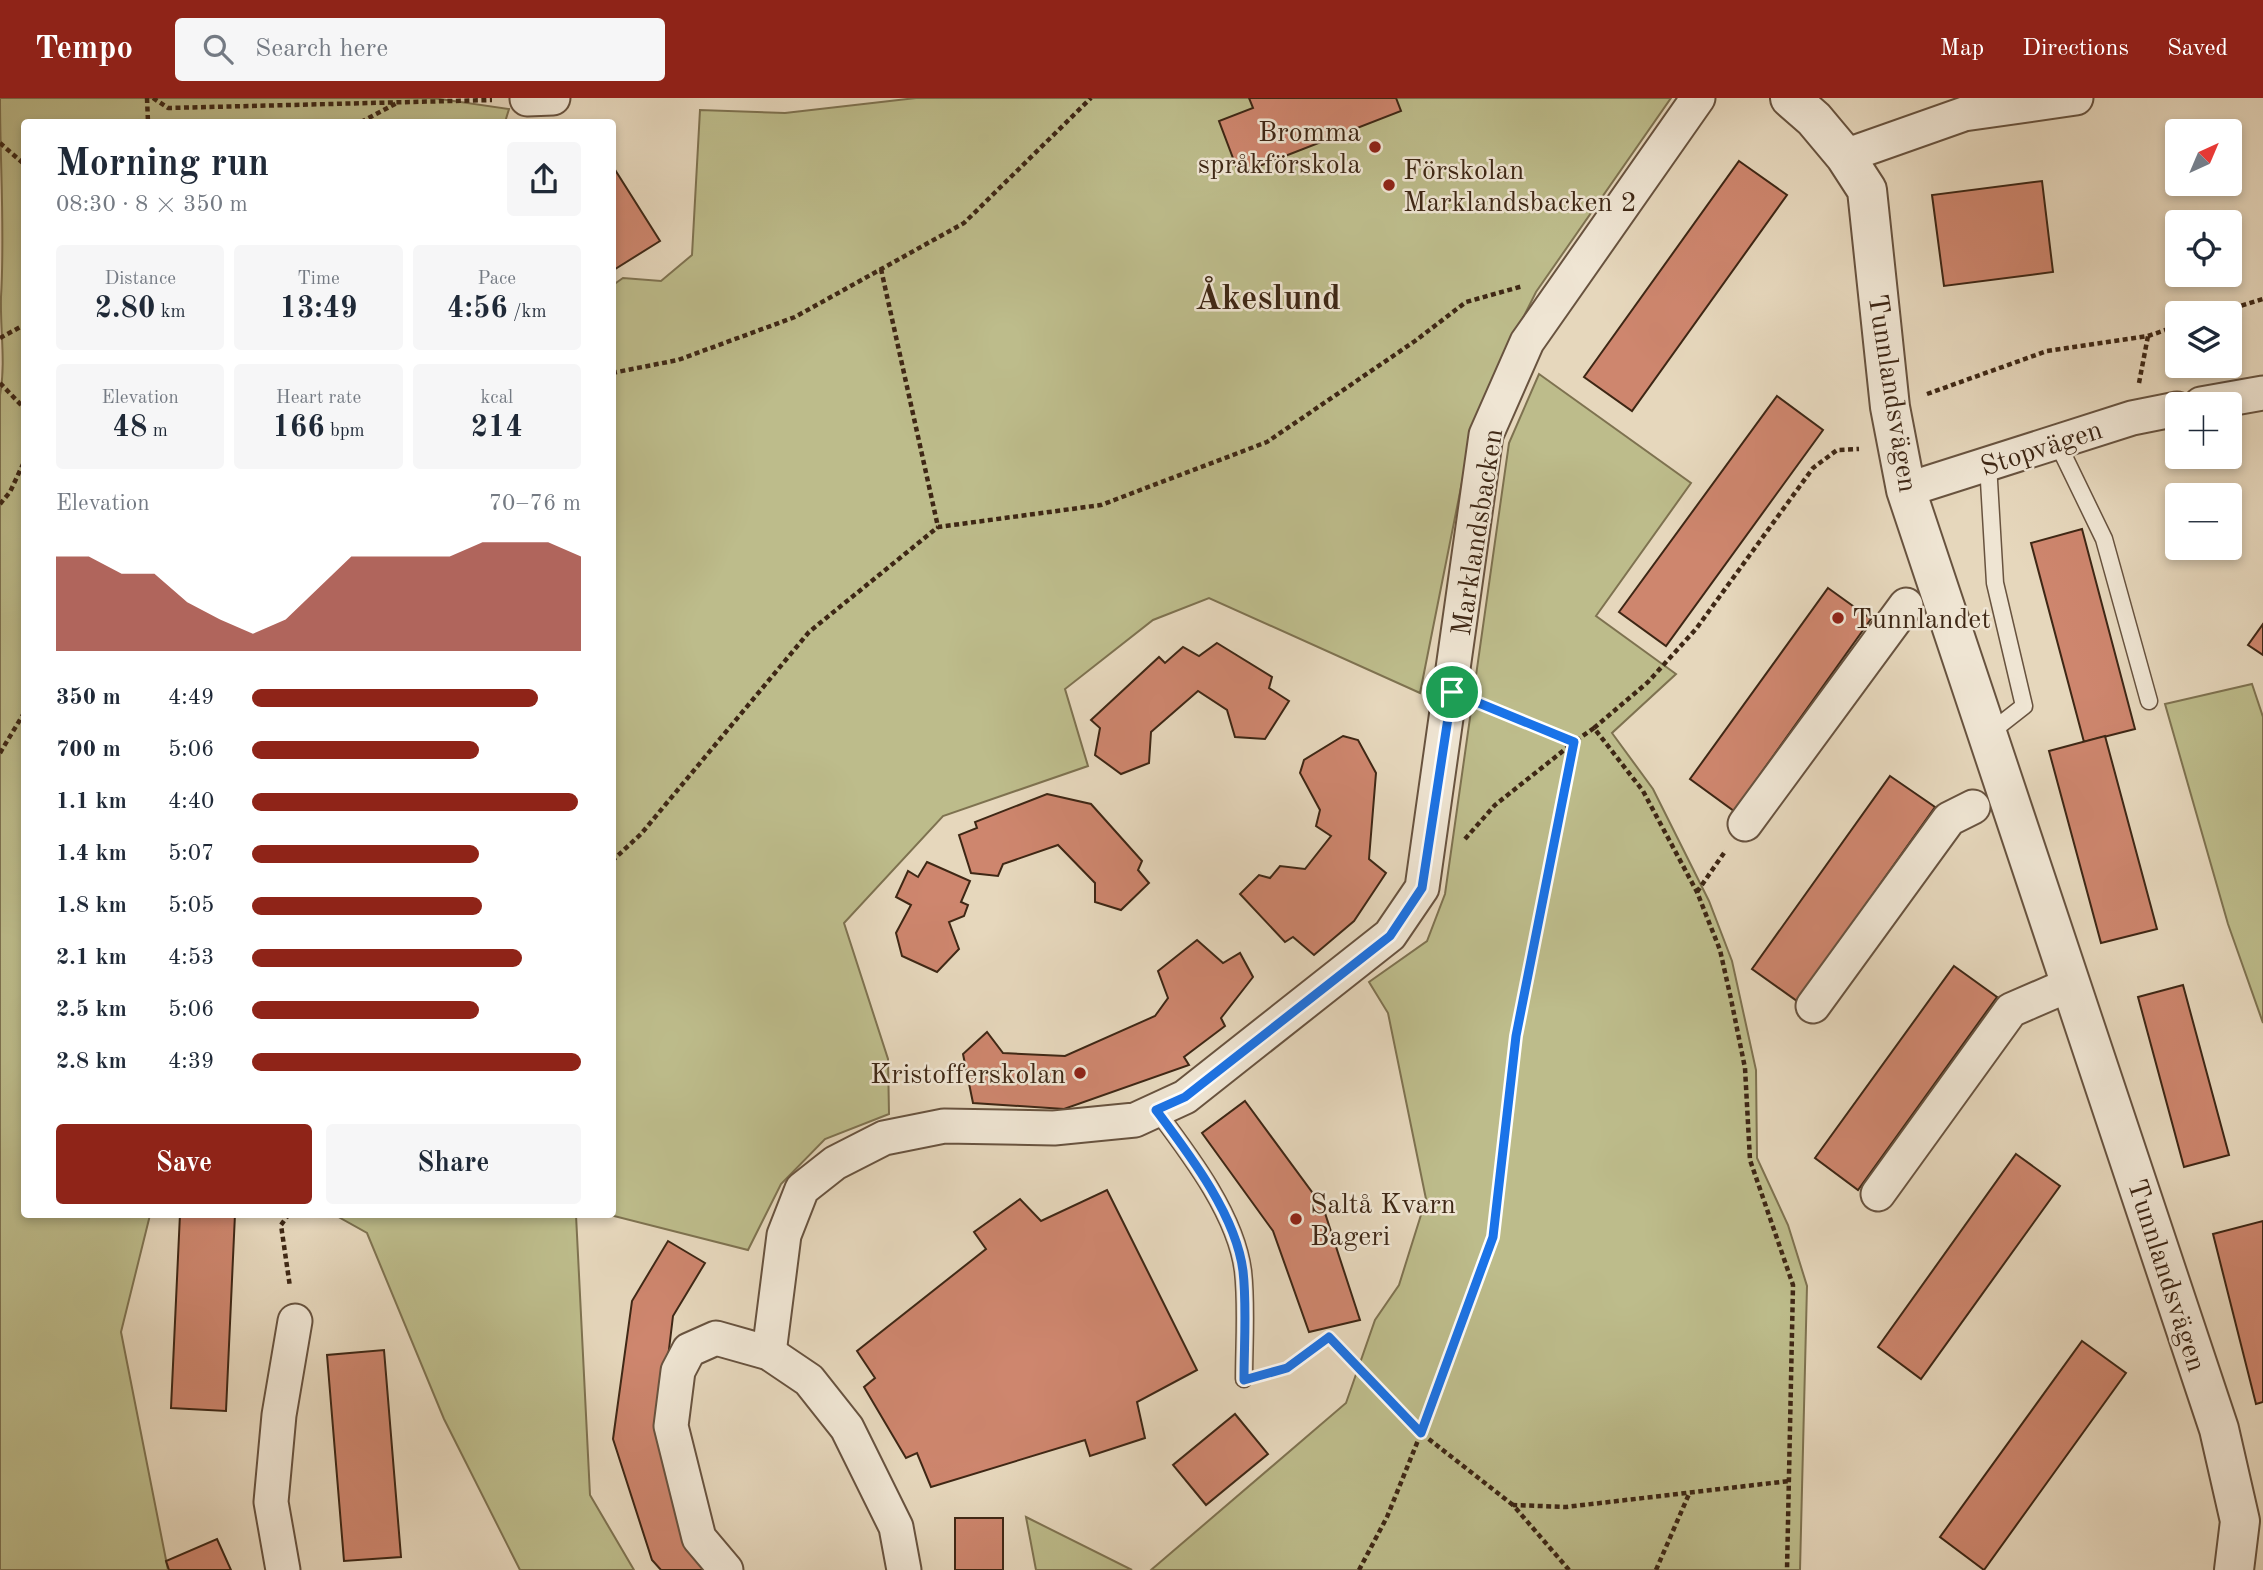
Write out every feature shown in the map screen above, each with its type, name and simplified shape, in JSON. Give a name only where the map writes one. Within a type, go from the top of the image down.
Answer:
[{"type":"street","points":[[527,99],[553,98]]},
{"type":"street","name":"Marklandsbacken","points":[[769,1353],[784,1235],[802,1189],[835,1163],[884,1138],[944,1126],[1054,1128],[1135,1120],[1185,1097],[1390,936],[1422,888],[1452,692],[1486,435],[1527,342],[1698,98]]},
{"type":"street","name":"Tunnlandsvägen","points":[[1790,98],[1814,119],[1845,156],[1867,190],[1890,407],[1906,490],[2219,1429],[2240,1521],[2234,1570]]},
{"type":"street","points":[[1845,156],[1964,114],[2076,98]]},
{"type":"street","points":[[2242,397],[2263,393]]},
{"type":"street","name":"Stopvägen","points":[[1906,490],[2132,418],[2165,411]]},
{"type":"street","points":[[1745,824],[1906,606]]},
{"type":"street","points":[[1813,1006],[1949,819],[1973,807]]},
{"type":"street","points":[[1878,1194],[2011,1010],[2071,984]]},
{"type":"street","points":[[283,1570],[271,1502],[279,1415],[295,1321]]},
{"type":"street","points":[[726,1570],[699,1538],[671,1426],[678,1371],[689,1350],[716,1338],[769,1353],[808,1380],[847,1428],[896,1527],[904,1570]]},
{"type":"lane","points":[[2057,442],[2104,540],[2149,701]]},
{"type":"lane","points":[[1987,734],[2024,706],[1995,583],[1988,464]]},
{"type":"lane","points":[[1156,1110],[1198,1166],[1233,1235],[1243,1270],[1244,1380]]},
{"type":"path","points":[[148,98],[148,119]]},
{"type":"path","points":[[153,98],[168,108],[527,99]]},
{"type":"path","points":[[616,372],[678,360],[795,317],[964,223],[1091,98]]},
{"type":"path","points":[[367,119],[398,103]]},
{"type":"path","points":[[0,143],[21,161]]},
{"type":"path","points":[[881,269],[938,527]]},
{"type":"path","points":[[616,857],[641,834],[809,632],[938,527],[1101,505],[1267,442],[1415,341],[1466,302],[1529,285],[1555,303]]},
{"type":"path","points":[[2242,305],[2263,299]]},
{"type":"path","points":[[0,338],[21,327]]},
{"type":"path","points":[[1923,395],[2047,351],[2148,336],[2165,330]]},
{"type":"path","points":[[2132,418],[2148,336]]},
{"type":"path","points":[[0,383],[21,405]]},
{"type":"path","points":[[1422,888],[1495,805],[1594,728],[1648,681],[1696,629],[1813,468],[1838,450],[1857,448],[1906,490]]},
{"type":"path","points":[[0,503],[10,492],[21,468]]},
{"type":"path","points":[[1452,692],[1574,742]]},
{"type":"path","points":[[0,753],[21,718]]},
{"type":"path","points":[[1594,728],[1643,791],[1697,892],[1720,950],[1745,1068],[1750,1160],[1793,1285],[1787,1570]]},
{"type":"path","points":[[1359,1570],[1387,1517],[1421,1433],[1493,1237],[1514,1048],[1574,742]]},
{"type":"path","points":[[1697,892],[1745,824]]},
{"type":"path","points":[[286,1218],[281,1225],[295,1321]]},
{"type":"path","points":[[1244,1380],[1287,1368],[1329,1337],[1421,1433],[1513,1505],[1569,1570]]},
{"type":"path","points":[[1513,1505],[1566,1507],[1789,1481]]},
{"type":"path","points":[[1656,1570],[1689,1494]]},
{"type":"shaded area","points":[[0,98],[433,98],[509,109],[506,119],[21,119],[21,1218],[149,1218],[121,1332],[168,1570],[0,1570]]},
{"type":"shaded area","points":[[916,98],[1671,98],[1536,292],[1472,432],[1420,693],[1209,598],[1153,620],[1065,689],[1088,766],[943,816],[844,923],[888,1059],[889,1114],[825,1139],[781,1184],[748,1250],[616,1217],[616,283],[623,278],[661,281],[692,255],[700,110],[785,113]]},
{"type":"shaded area","points":[[1539,374],[1691,483],[1596,616],[1676,674],[1612,733],[1653,789],[1709,901],[1732,961],[1756,1070],[1757,1158],[1788,1225],[1807,1286],[1800,1570],[1151,1570],[1346,1403],[1375,1320],[1399,1285],[1426,1199],[1388,1013],[1369,982],[1427,941],[1445,894],[1509,443]]},
{"type":"shaded area","points":[[2252,684],[2263,717],[2263,1023],[2228,924],[2165,704]]},
{"type":"shaded area","points":[[340,1218],[576,1218],[590,1495],[634,1570],[520,1570],[444,1419],[367,1233]]},
{"type":"shaded area","points":[[1026,1517],[1132,1570],[1036,1570]]},
{"type":"building","points":[[1249,98],[1396,98],[1401,111],[1239,174],[1219,121],[1253,108]]},
{"type":"building","points":[[1739,161],[1787,195],[1632,411],[1584,377]]},
{"type":"building","points":[[616,171],[660,241],[616,268]]},
{"type":"building","points":[[2042,181],[2053,272],[1944,286],[1932,195]]},
{"type":"building","points":[[1777,396],[1823,430],[1666,646],[1619,612]]},
{"type":"building","points":[[2082,529],[2135,729],[2084,742],[2031,543]]},
{"type":"building","points":[[1828,588],[1871,619],[1734,811],[1690,779]]},
{"type":"building","points":[[2263,624],[2263,655],[2248,645]]},
{"type":"building","points":[[1217,643],[1272,677],[1269,688],[1289,701],[1265,739],[1235,737],[1227,710],[1198,691],[1151,732],[1149,763],[1121,774],[1095,755],[1100,728],[1091,720],[1159,657],[1165,663],[1183,647],[1199,656]]},
{"type":"building","points":[[1343,736],[1358,740],[1376,773],[1369,859],[1386,873],[1354,921],[1314,955],[1293,937],[1285,942],[1240,894],[1259,875],[1270,878],[1280,866],[1305,869],[1331,836],[1316,826],[1320,810],[1300,773],[1304,760]]},
{"type":"building","points":[[2105,736],[2157,929],[2101,943],[2049,751]]},
{"type":"building","points":[[1890,776],[1935,807],[1797,1001],[1752,969]]},
{"type":"building","points":[[1047,794],[1091,804],[1142,861],[1138,870],[1149,883],[1121,910],[1095,902],[1095,883],[1058,845],[1003,864],[998,876],[971,873],[959,835],[977,828],[975,822]]},
{"type":"building","points":[[927,862],[970,881],[961,902],[968,905],[964,916],[949,922],[959,949],[937,972],[902,956],[896,933],[911,905],[896,897],[908,871],[918,877]]},
{"type":"building","points":[[1197,940],[1223,963],[1240,953],[1253,977],[1221,1018],[1225,1026],[1184,1057],[1189,1065],[1064,1109],[973,1103],[963,1054],[987,1032],[1003,1053],[1065,1056],[1155,1016],[1168,998],[1158,971]]},
{"type":"building","points":[[1954,966],[1997,997],[1858,1190],[1815,1158]]},
{"type":"building","points":[[2183,985],[2229,1155],[2184,1167],[2138,997]]},
{"type":"building","name":"Saltå Kvarn Bageri","points":[[1245,1101],[1323,1207],[1360,1320],[1309,1332],[1273,1231],[1202,1133]]},
{"type":"building","points":[[2016,1154],[2060,1186],[1921,1379],[1878,1347]]},
{"type":"building","points":[[1107,1190],[1197,1370],[1137,1402],[1145,1438],[1090,1456],[1085,1440],[931,1487],[917,1453],[906,1458],[864,1387],[875,1378],[857,1351],[986,1249],[974,1232],[1020,1199],[1041,1221]]},
{"type":"building","points":[[180,1218],[235,1218],[226,1411],[171,1408]]},
{"type":"building","points":[[2263,1221],[2263,1402],[2256,1404],[2213,1234]]},
{"type":"building","points":[[668,1241],[705,1263],[673,1316],[660,1424],[719,1570],[661,1570],[652,1560],[613,1439],[632,1301]]},
{"type":"building","points":[[2082,1341],[2126,1373],[1984,1570],[1940,1537]]},
{"type":"building","points":[[384,1350],[401,1557],[344,1561],[327,1355]]},
{"type":"building","points":[[1235,1414],[1268,1454],[1206,1505],[1173,1465]]},
{"type":"building","points":[[955,1518],[1003,1518],[1003,1570],[955,1570]]},
{"type":"building","points":[[217,1539],[231,1570],[169,1570],[166,1561]]},
{"type":"place","name":"Bromma språkförskola","points":[[1375,147]]},
{"type":"place","name":"Förskolan Marklandsbacken 2","points":[[1389,185]]},
{"type":"place","name":"Tunnlandet","points":[[1838,618]]},
{"type":"place","name":"Kristofferskolan","points":[[1080,1073]]},
{"type":"place","name":"Saltå Kvarn Bageri","points":[[1296,1219]]},
{"type":"district","name":"Åkeslund","points":[[1268,297]]},
{"type":"route","points":[[1452,692],[1574,742],[1510,1071],[1493,1237],[1421,1433],[1329,1337],[1287,1368],[1244,1380],[1243,1270],[1233,1235],[1198,1166],[1156,1110],[1185,1097],[1390,936],[1422,888],[1452,692]]}]
